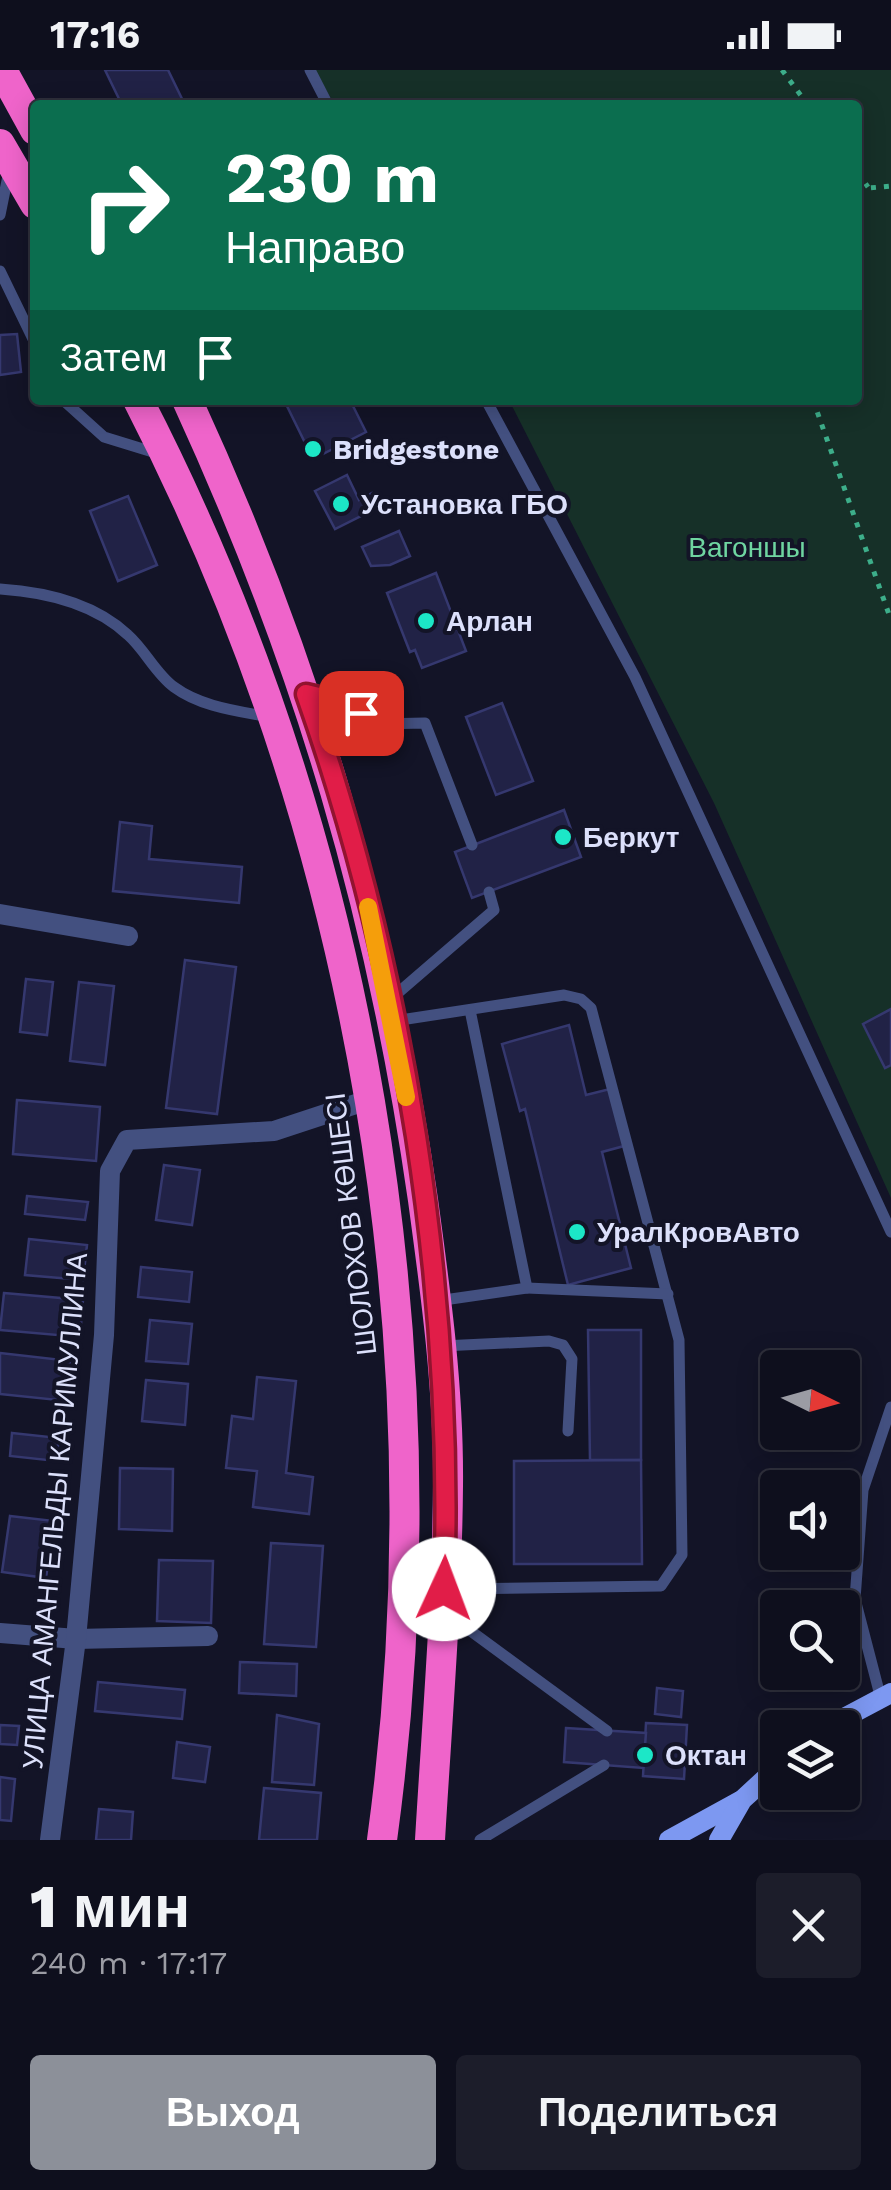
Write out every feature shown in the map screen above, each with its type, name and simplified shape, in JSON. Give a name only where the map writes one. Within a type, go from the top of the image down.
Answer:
[{"type":"highway","points":[[2,70],[30,121]]},
{"type":"highway","points":[[5,153],[30,196]]},
{"type":"highway","name":"ШОЛОХОВ КӨШЕСІ","points":[[141,405],[192,504],[274,718],[334,926],[371,1099],[401,1376],[401,1566],[393,1760],[382,1840]]},
{"type":"highway","points":[[189,405],[270,592],[306,694],[360,869],[391,1011],[442,1346],[448,1484],[430,1840]]},
{"type":"street","points":[[0,914],[128,936]]},
{"type":"street","name":"УЛИЦА АМАНГЕЛЬДЫ КАРИМУЛЛИНА","points":[[50,1840],[76,1639],[104,1335],[110,1171],[127,1140],[274,1131],[371,1099]]},
{"type":"street","points":[[0,1633],[76,1639],[208,1636]]},
{"type":"street","points":[[860,1713],[888,1701]]},
{"type":"street","points":[[669,1840],[742,1800],[760,1784]]},
{"type":"street","points":[[720,1840],[742,1800]]},
{"type":"lane","points":[[310,70],[325,100]]},
{"type":"lane","points":[[0,215],[5,153]]},
{"type":"lane","points":[[0,271],[30,332]]},
{"type":"lane","points":[[69,405],[104,437],[169,460]]},
{"type":"lane","points":[[489,405],[635,677],[891,1232]]},
{"type":"lane","points":[[0,589],[26,590],[90,607],[128,634],[173,687],[216,707],[274,718]]},
{"type":"lane","points":[[306,694],[344,703],[378,724],[425,723],[472,845]]},
{"type":"lane","points":[[391,1011],[494,910],[488,892]]},
{"type":"lane","points":[[391,1011],[470,1010],[564,996],[581,999],[591,1008],[679,1340],[682,1555],[661,1586],[444,1589]]},
{"type":"lane","points":[[470,1010],[527,1288]]},
{"type":"lane","points":[[436,1300],[527,1288],[668,1294]]},
{"type":"lane","points":[[442,1346],[549,1341],[563,1346],[572,1359],[568,1432]]},
{"type":"lane","points":[[888,1701],[855,1598],[863,1490],[891,1407]]},
{"type":"lane","points":[[443,1628],[468,1629],[607,1731]]},
{"type":"lane","points":[[480,1840],[604,1766]]},
{"type":"path","points":[[782,70],[804,100]]},
{"type":"path","points":[[862,179],[868,187]]},
{"type":"path","points":[[862,189],[891,186]]},
{"type":"path","points":[[815,405],[891,620]]},
{"type":"green space","name":"Вагоншы","points":[[314,70],[891,70],[891,1198],[714,803],[512,405],[862,405],[862,100],[332,100]]},
{"type":"building","points":[[105,70],[168,70],[183,100],[120,100]]},
{"type":"building","points":[[17,334],[21,372],[0,375],[0,335]]},
{"type":"building","points":[[286,405],[352,405],[366,432],[313,459]]},
{"type":"building","points":[[347,475],[359,500],[372,493],[379,507],[335,529],[315,491]]},
{"type":"building","points":[[128,496],[157,565],[118,581],[90,511]]},
{"type":"building","points":[[399,531],[410,556],[390,565],[371,566],[362,547]]},
{"type":"building","name":"Арлан","points":[[436,573],[466,651],[422,668],[415,650],[410,652],[387,593]]},
{"type":"building","points":[[502,703],[533,781],[496,795],[466,717]]},
{"type":"building","points":[[564,810],[581,857],[472,898],[455,852]]},
{"type":"building","points":[[120,822],[152,826],[149,859],[242,867],[239,903],[113,891]]},
{"type":"building","points":[[185,960],[236,967],[217,1114],[166,1108]]},
{"type":"building","points":[[26,979],[53,982],[47,1035],[20,1032]]},
{"type":"building","points":[[79,982],[114,986],[105,1065],[70,1061]]},
{"type":"building","points":[[891,1009],[891,1065],[885,1068],[863,1024]]},
{"type":"building","points":[[569,1025],[586,1095],[610,1089],[624,1146],[602,1152],[631,1268],[568,1285],[525,1109],[520,1111],[502,1044]]},
{"type":"building","points":[[17,1100],[100,1107],[96,1161],[13,1154]]},
{"type":"building","points":[[164,1165],[200,1170],[192,1225],[156,1220]]},
{"type":"building","points":[[27,1196],[88,1202],[85,1220],[25,1214]]},
{"type":"building","points":[[29,1239],[87,1245],[83,1280],[25,1275]]},
{"type":"building","points":[[141,1267],[192,1272],[189,1302],[138,1297]]},
{"type":"building","points":[[4,1293],[83,1300],[80,1337],[0,1330]]},
{"type":"building","points":[[150,1320],[192,1324],[188,1364],[146,1361]]},
{"type":"building","points":[[588,1330],[641,1330],[641,1460],[590,1460]]},
{"type":"building","points":[[0,1353],[71,1361],[67,1401],[0,1394]]},
{"type":"building","points":[[257,1377],[296,1381],[286,1473],[313,1477],[309,1514],[253,1507],[257,1471],[226,1468],[232,1416],[253,1419]]},
{"type":"building","points":[[146,1380],[188,1384],[185,1425],[142,1421]]},
{"type":"building","points":[[12,1433],[59,1438],[56,1461],[10,1456]]},
{"type":"building","points":[[641,1460],[642,1564],[514,1564],[514,1461]]},
{"type":"building","points":[[120,1468],[173,1469],[172,1531],[119,1529]]},
{"type":"building","points":[[10,1516],[54,1521],[46,1578],[2,1572]]},
{"type":"building","points":[[271,1543],[323,1546],[316,1647],[264,1644]]},
{"type":"building","points":[[159,1560],[213,1561],[211,1623],[157,1621]]},
{"type":"building","points":[[240,1662],[297,1664],[296,1696],[239,1693]]},
{"type":"building","points":[[98,1682],[185,1690],[182,1719],[95,1711]]},
{"type":"building","points":[[657,1688],[683,1691],[681,1717],[655,1714]]},
{"type":"building","points":[[277,1715],[319,1724],[314,1785],[272,1782]]},
{"type":"building","points":[[646,1723],[687,1725],[684,1779],[643,1776]]},
{"type":"building","points":[[0,1725],[19,1726],[17,1745],[0,1744]]},
{"type":"building","points":[[566,1728],[646,1733],[643,1768],[564,1762]]},
{"type":"building","points":[[177,1742],[210,1747],[205,1782],[173,1778]]},
{"type":"building","points":[[0,1777],[15,1779],[11,1821],[0,1820]]},
{"type":"building","points":[[264,1788],[321,1793],[317,1840],[259,1840]]},
{"type":"building","points":[[99,1809],[133,1812],[131,1840],[96,1840]]},
{"type":"slow traffic","points":[[368,907],[406,1097]]},
{"type":"place","name":"Bridgestone","points":[[313,449]]},
{"type":"place","name":"Установка ГБО","points":[[341,504]]},
{"type":"place","name":"Арлан","points":[[426,621]]},
{"type":"place","name":"Беркут","points":[[563,837]]},
{"type":"place","name":"УралКровАвто","points":[[577,1232]]},
{"type":"place","name":"Октан","points":[[645,1755]]},
{"type":"route","points":[[361,713],[344,703],[306,694],[360,869],[416,1150],[442,1346],[448,1484],[444,1589]]}]
